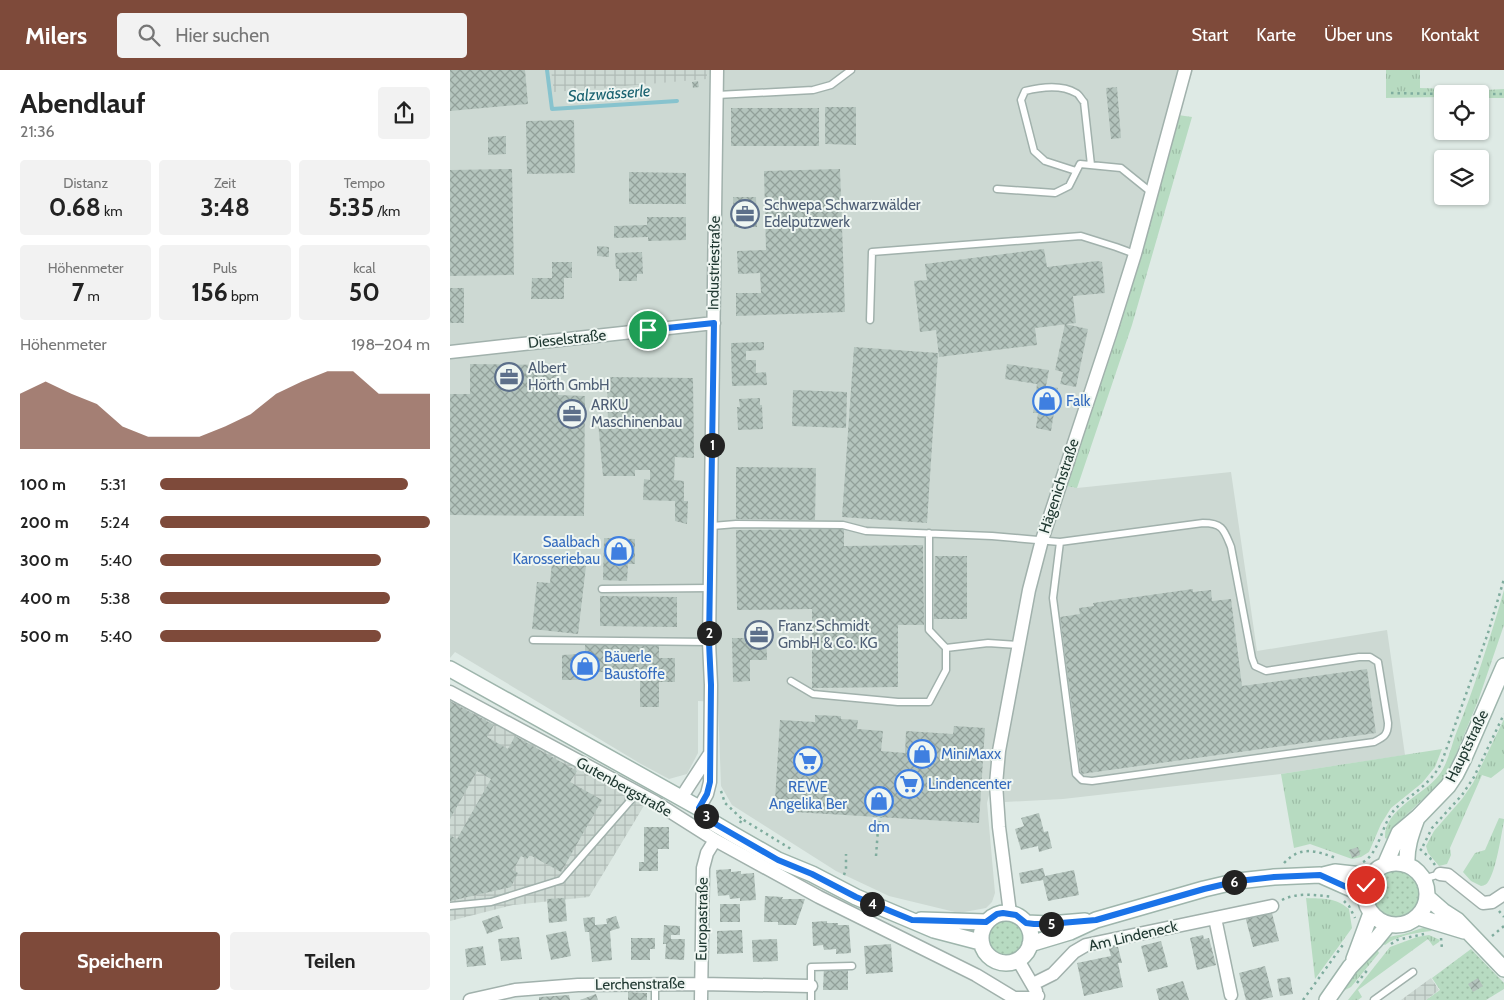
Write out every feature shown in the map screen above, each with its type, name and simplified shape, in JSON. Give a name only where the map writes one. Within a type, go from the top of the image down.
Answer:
[{"type":"main road","name":"Hauptstraße","points":[[1385,865],[1399,833],[1418,817],[1448,786],[1456,774],[1504,666]]},
{"type":"main road","points":[[450,669],[699,808],[713,811],[781,851],[812,874],[856,897],[934,930],[980,942]]},
{"type":"main road","name":"Hauptstraße","points":[[1407,865],[1406,854],[1418,817]]},
{"type":"main road","points":[[1392,863],[1407,865],[1413,868],[1423,879],[1426,887],[1427,897],[1423,910],[1418,917],[1409,923],[1399,925],[1388,924],[1378,920],[1366,904],[1364,895],[1366,885],[1371,876],[1385,865],[1392,863]]},
{"type":"main road","points":[[1030,944],[1070,932],[1096,920],[1238,881],[1320,875],[1335,872],[1371,876]]},
{"type":"main road","points":[[1320,875],[1364,895]]},
{"type":"main road","points":[[1427,897],[1457,920],[1504,968]]},
{"type":"main road","points":[[1010,913],[1026,923],[1030,930],[1030,944],[1026,953],[1018,960],[999,963],[983,951],[980,942],[981,931],[986,922],[997,914],[1010,913]]},
{"type":"main road","points":[[1350,967],[1371,913]]},
{"type":"main road","points":[[1418,917],[1468,932]]},
{"type":"main road","points":[[912,920],[986,922]]},
{"type":"main road","points":[[1026,923],[1049,924],[1096,920]]},
{"type":"main road","points":[[1327,1000],[1350,967],[1375,941],[1388,924]]},
{"type":"street","name":"Industriestraße","points":[[699,808],[707,794],[710,782],[711,685],[709,642],[717,70]]},
{"type":"street","name":"Hägenichstraße","points":[[1010,913],[998,827],[996,784],[999,751],[1018,645],[1042,540],[1135,254],[1185,70]]},
{"type":"street","name":"Dieselstraße","points":[[450,352],[714,323]]},
{"type":"street","name":"Gutenbergstraße","points":[[450,692],[654,802],[715,840],[818,897],[976,975],[1014,998],[1030,998],[1037,993]]},
{"type":"street","points":[[681,798],[709,755]]},
{"type":"street","name":"Europastraße","points":[[701,1000],[703,868],[707,853],[715,840]]},
{"type":"street","points":[[1440,874],[1448,875],[1483,903],[1492,902],[1504,894]]},
{"type":"street","name":"Am Lindeneck","points":[[1037,993],[1074,952],[1086,945],[1272,906]]},
{"type":"street","points":[[1216,918],[1227,997]]},
{"type":"street","points":[[1018,960],[1037,993]]},
{"type":"street","name":"Lerchenstraße","points":[[470,1000],[515,990],[578,985],[701,984],[811,986]]},
{"type":"lane","points":[[717,96],[813,90],[831,84],[851,70]]},
{"type":"lane","points":[[1076,171],[1045,161],[1034,151],[1021,100],[1025,92],[1038,88],[1059,88],[1077,93],[1084,102],[1091,165]]},
{"type":"lane","points":[[997,189],[1055,193],[1069,186],[1080,164],[1121,168],[1152,193]]},
{"type":"lane","points":[[870,320],[872,252],[1080,236],[1135,254]]},
{"type":"lane","points":[[712,526],[736,524],[843,525],[866,531],[929,533],[1060,542],[1215,523],[1224,531],[1231,547],[1255,666],[1266,671],[1370,657],[1378,662],[1388,723],[1388,730],[1384,737],[1374,742],[1092,781],[1082,780],[1076,774],[1053,598],[1060,542]]},
{"type":"lane","points":[[791,681],[813,694],[898,702],[929,702],[946,670],[946,648],[930,630],[929,533]]},
{"type":"lane","points":[[602,589],[710,588]]},
{"type":"lane","points":[[533,640],[709,642]]},
{"type":"lane","points":[[946,648],[988,643],[1018,645]]},
{"type":"lane","points":[[450,906],[491,902],[561,880],[637,793]]},
{"type":"lane","points":[[1423,879],[1440,874]]},
{"type":"lane","points":[[811,1000],[811,967],[852,966]]},
{"type":"lane","points":[[1374,1000],[1413,972]]},
{"type":"lane","points":[[655,984],[655,1000]]},
{"type":"path","points":[[1391,93],[1434,94]]},
{"type":"path","points":[[1489,94],[1504,94]]},
{"type":"path","points":[[1358,862],[1364,862],[1372,857],[1386,822],[1394,810],[1425,785],[1441,764],[1488,633],[1504,579]]},
{"type":"path","points":[[876,856],[878,829],[881,818]]},
{"type":"path","points":[[1274,877],[1290,856],[1304,851],[1313,850],[1337,858]]},
{"type":"path","points":[[1421,850],[1430,858],[1440,874]]},
{"type":"path","points":[[1272,906],[1287,898],[1306,894],[1341,897],[1349,906],[1355,918],[1354,924]]},
{"type":"path","points":[[1488,940],[1504,926]]},
{"type":"path","points":[[1434,932],[1441,939],[1442,950]]},
{"type":"path","points":[[1303,1000],[1347,940]]},
{"type":"shaded area","points":[[450,70],[1193,70],[1178,115],[1117,336],[1066,486],[1077,488],[1231,472],[1257,651],[1387,630],[1405,755],[1281,774],[1063,799],[1005,802],[999,755],[987,803],[995,893],[992,902],[986,908],[959,913],[889,896],[836,871],[732,805],[721,786],[718,702],[698,701],[698,753],[687,774],[669,779],[455,652],[450,658]]},
{"type":"shaded area","points":[[551,70],[707,70],[707,79],[554,92]]},
{"type":"shaded area","points":[[450,694],[645,804],[589,897],[513,905],[450,921]]},
{"type":"shaded area","points":[[1431,978],[1439,990],[1426,1000],[1401,1000]]},
{"type":"green space","points":[[1386,70],[1420,70],[1420,88],[1434,88],[1434,97],[1386,98]]},
{"type":"green space","points":[[1504,89],[1504,98],[1489,98],[1489,90]]},
{"type":"green space","points":[[1178,115],[1192,117],[1132,325],[1077,488],[1066,486],[1117,336]]},
{"type":"green space","points":[[1504,590],[1504,625],[1478,701],[1452,764],[1441,782],[1403,818],[1389,840],[1385,838],[1386,828],[1391,819],[1406,803],[1439,775],[1444,766],[1469,700]]},
{"type":"green space","points":[[1504,719],[1504,768],[1491,778],[1482,775],[1450,848],[1451,855],[1447,864],[1439,866],[1428,853],[1426,846],[1434,831],[1462,799],[1473,783]]},
{"type":"green space","points":[[1442,749],[1435,767],[1422,783],[1391,808],[1381,824],[1369,852],[1361,857],[1352,859],[1310,844],[1294,848],[1281,774]]},
{"type":"green space","points":[[1499,818],[1504,819],[1504,821],[1496,862],[1488,882],[1481,886],[1471,881],[1463,872],[1475,853],[1485,850]]},
{"type":"green space","points":[[1392,871],[1402,871],[1411,875],[1417,881],[1420,886],[1420,904],[1411,915],[1402,919],[1392,919],[1383,915],[1377,909],[1373,900],[1373,890],[1377,881],[1383,875]]},
{"type":"green space","points":[[1306,898],[1329,899],[1344,905],[1349,909],[1352,928],[1315,979]]},
{"type":"green space","points":[[1005,919],[1018,925],[1024,938],[1018,951],[1005,957],[992,951],[986,938],[992,925]]},
{"type":"green space","points":[[1433,927],[1431,931],[1401,937],[1385,945],[1380,942],[1392,936],[1421,928]]},
{"type":"green space","points":[[1429,935],[1440,940],[1439,942],[1433,946],[1428,939],[1358,990],[1362,997],[1358,1000],[1348,1000],[1390,947],[1417,937]]},
{"type":"green space","points":[[1376,947],[1379,953],[1351,987],[1341,992]]},
{"type":"green space","points":[[1471,949],[1504,983],[1504,989],[1486,1000],[1426,1000],[1440,990],[1432,978]]},
{"type":"building","points":[[450,70],[525,70],[528,104],[450,111]]},
{"type":"building","points":[[698,81],[699,87],[693,88],[692,82]]},
{"type":"building","points":[[1117,87],[1121,138],[1111,139],[1106,88]]},
{"type":"building","points":[[825,107],[856,107],[856,145],[825,144]]},
{"type":"building","points":[[731,108],[819,108],[819,146],[731,146]]},
{"type":"building","points":[[574,120],[575,173],[527,174],[526,121]]},
{"type":"building","points":[[506,136],[506,154],[488,155],[488,137]]},
{"type":"building","points":[[512,169],[514,275],[450,276],[450,170]]},
{"type":"building","points":[[840,169],[845,312],[736,316],[736,293],[761,293],[760,273],[738,274],[737,251],[766,250],[764,171]]},
{"type":"building","points":[[629,172],[686,173],[686,204],[629,204]]},
{"type":"building","points":[[733,197],[756,197],[757,227],[734,227]]},
{"type":"building","points":[[647,217],[686,217],[686,240],[648,241],[648,237],[614,238],[614,226],[647,225]]},
{"type":"building","points":[[597,246],[609,247],[609,257],[597,256]]},
{"type":"building","points":[[1044,249],[1047,267],[1102,262],[1105,293],[1073,296],[1076,323],[1035,328],[1037,345],[939,357],[936,330],[920,332],[914,281],[927,280],[925,264]]},
{"type":"building","points":[[642,252],[643,274],[637,274],[637,281],[619,281],[619,269],[616,269],[615,253]]},
{"type":"building","points":[[552,262],[572,262],[572,278],[564,278],[564,299],[531,299],[532,278],[552,278]]},
{"type":"building","points":[[450,288],[464,288],[464,323],[450,323]]},
{"type":"building","points":[[1065,324],[1088,329],[1076,387],[1060,384],[1063,372],[1055,370]]},
{"type":"building","points":[[764,342],[764,350],[746,351],[746,360],[756,360],[756,373],[766,372],[767,385],[732,386],[731,343]]},
{"type":"building","points":[[854,347],[938,353],[927,523],[842,517]]},
{"type":"building","points":[[470,364],[558,365],[558,395],[585,396],[584,516],[450,515],[450,394],[470,394]]},
{"type":"building","points":[[1007,364],[1049,370],[1046,386],[1058,388],[1051,431],[1036,428],[1038,413],[1033,413],[1037,384],[1005,379]]},
{"type":"building","points":[[607,377],[693,378],[694,458],[675,457],[674,480],[684,481],[684,501],[688,501],[687,524],[675,521],[675,501],[643,500],[644,479],[650,480],[650,470],[635,470],[635,476],[603,476],[598,422],[608,423]]},
{"type":"building","points":[[793,390],[847,392],[846,428],[792,426]]},
{"type":"building","points":[[760,398],[763,429],[738,430],[737,407],[740,407],[739,399]]},
{"type":"building","points":[[736,467],[816,468],[815,520],[736,519]]},
{"type":"building","points":[[844,529],[844,546],[923,545],[924,625],[898,625],[898,687],[812,688],[812,609],[737,610],[736,530]]},
{"type":"building","name":"Saalbach Karosseriebau","points":[[604,538],[635,539],[635,564],[628,564],[627,581],[603,580]]},
{"type":"building","points":[[935,556],[967,556],[967,619],[934,619]]},
{"type":"building","points":[[552,563],[586,566],[578,634],[532,629],[537,582],[550,583]]},
{"type":"building","points":[[1193,589],[1193,592],[1211,590],[1212,601],[1231,599],[1242,686],[1367,669],[1376,733],[1081,774],[1060,617],[1080,614],[1079,608],[1094,606],[1093,603]]},
{"type":"building","points":[[600,596],[677,597],[677,627],[600,626]]},
{"type":"building","points":[[766,626],[767,660],[750,660],[750,681],[733,682],[732,638],[750,638],[750,627]]},
{"type":"building","points":[[585,644],[659,645],[659,658],[675,658],[675,682],[659,682],[659,707],[640,707],[640,681],[651,681],[652,672],[585,672]]},
{"type":"building","points":[[580,654],[581,680],[562,680],[562,655]]},
{"type":"building","points":[[450,701],[494,725],[487,737],[508,749],[515,736],[577,771],[570,782],[602,800],[561,872],[530,855],[527,859],[521,856],[513,870],[518,873],[511,887],[450,901],[450,835],[457,839],[491,779],[477,771],[450,819]]},
{"type":"building","name":"Lindencenter","points":[[815,715],[841,716],[841,719],[858,720],[857,729],[883,731],[881,751],[905,753],[906,731],[953,734],[954,726],[985,728],[979,823],[794,812],[775,800],[780,720],[815,722]]},
{"type":"building","points":[[1039,813],[1044,832],[1048,831],[1052,848],[1039,852],[1038,846],[1021,850],[1015,829],[1024,826],[1021,818]]},
{"type":"building","points":[[644,827],[669,827],[669,849],[658,849],[658,871],[639,871],[639,862],[644,862]]},
{"type":"building","points":[[1358,847],[1360,855],[1352,858],[1349,850]]},
{"type":"building","points":[[1043,868],[1045,876],[1074,870],[1079,895],[1048,901],[1043,880],[1021,884],[1019,873]]},
{"type":"building","points":[[731,869],[731,872],[741,871],[741,874],[754,873],[756,900],[740,901],[740,898],[730,899],[729,895],[718,896],[716,870]]},
{"type":"building","points":[[765,896],[783,897],[782,899],[805,899],[796,925],[778,925],[778,922],[764,922]]},
{"type":"building","points":[[565,898],[567,921],[549,923],[547,899]]},
{"type":"building","points":[[720,904],[740,904],[740,922],[720,922]]},
{"type":"building","points":[[1271,909],[1279,941],[1253,947],[1245,916]]},
{"type":"building","points":[[499,915],[503,928],[487,934],[482,921]]},
{"type":"building","points":[[616,916],[620,928],[610,931],[612,960],[592,962],[589,932],[585,932],[583,918],[595,917],[595,925],[607,924],[606,919]]},
{"type":"building","points":[[827,921],[827,923],[838,923],[838,925],[849,925],[851,953],[836,954],[836,949],[824,950],[823,945],[813,946],[812,922]]},
{"type":"building","points":[[664,925],[680,926],[680,935],[671,935],[671,939],[685,939],[684,960],[665,959],[666,944],[663,944]]},
{"type":"building","points":[[742,930],[743,953],[717,954],[717,931]]},
{"type":"building","points":[[566,931],[571,956],[551,960],[546,935]]},
{"type":"building","points":[[1203,935],[1204,939],[1209,938],[1216,965],[1197,970],[1190,938]]},
{"type":"building","points":[[519,937],[522,959],[501,961],[498,939]]},
{"type":"building","points":[[631,938],[655,938],[655,949],[650,949],[650,960],[631,960]]},
{"type":"building","points":[[777,939],[778,961],[753,962],[752,940]]},
{"type":"building","points":[[1161,941],[1168,967],[1148,972],[1141,946]]},
{"type":"building","points":[[1117,943],[1122,963],[1118,963],[1123,987],[1084,996],[1077,963],[1111,956],[1108,945]]},
{"type":"building","points":[[891,944],[893,972],[866,974],[864,946]]},
{"type":"building","points":[[483,946],[486,965],[467,967],[465,949]]},
{"type":"building","points":[[1265,966],[1273,997],[1260,1000],[1246,1000],[1239,973]]},
{"type":"building","points":[[824,967],[848,968],[848,990],[823,990]]},
{"type":"building","points":[[1290,977],[1293,994],[1280,996],[1277,979]]},
{"type":"building","points":[[1478,978],[1483,986],[1473,992],[1468,984]]},
{"type":"building","points":[[1183,981],[1189,1000],[1159,1000],[1156,989]]},
{"type":"building","points":[[628,992],[647,993],[647,1000],[628,1000]]},
{"type":"building","points":[[596,994],[598,1000],[580,1000]]},
{"type":"building","points":[[569,995],[570,1000],[539,1000],[539,997]]},
{"type":"waterway","name":"Salzwässerle","points":[[547,70],[552,109],[677,101]]},
{"type":"place","name":"Schwepa Schwarzwälder Edelputzwerk","points":[[745,214]]},
{"type":"place","name":"Albert Hörth GmbH","points":[[509,377]]},
{"type":"place","name":"Falk","points":[[1047,401]]},
{"type":"place","name":"ARKU Maschinenbau","points":[[572,414]]},
{"type":"place","name":"Saalbach Karosseriebau","points":[[619,551]]},
{"type":"place","name":"Franz Schmidt GmbH & Co. KG","points":[[759,635]]},
{"type":"place","name":"Bäuerle Baustoffe","points":[[585,666]]},
{"type":"place","name":"MiniMaxx","points":[[922,754]]},
{"type":"place","name":"REWE Angelika Ber","points":[[808,761]]},
{"type":"place","name":"Lindencenter","points":[[909,784]]},
{"type":"place","name":"dm","points":[[879,801]]},
{"type":"route","points":[[648,330],[714,323],[709,642],[711,685],[710,782],[707,794],[699,808],[712,822],[778,860],[812,874],[856,897],[912,920],[986,922],[991,917],[1003,913],[1016,915],[1026,923],[1034,924],[1096,920],[1204,889],[1238,881],[1274,877],[1320,875],[1364,895],[1366,885]]}]
